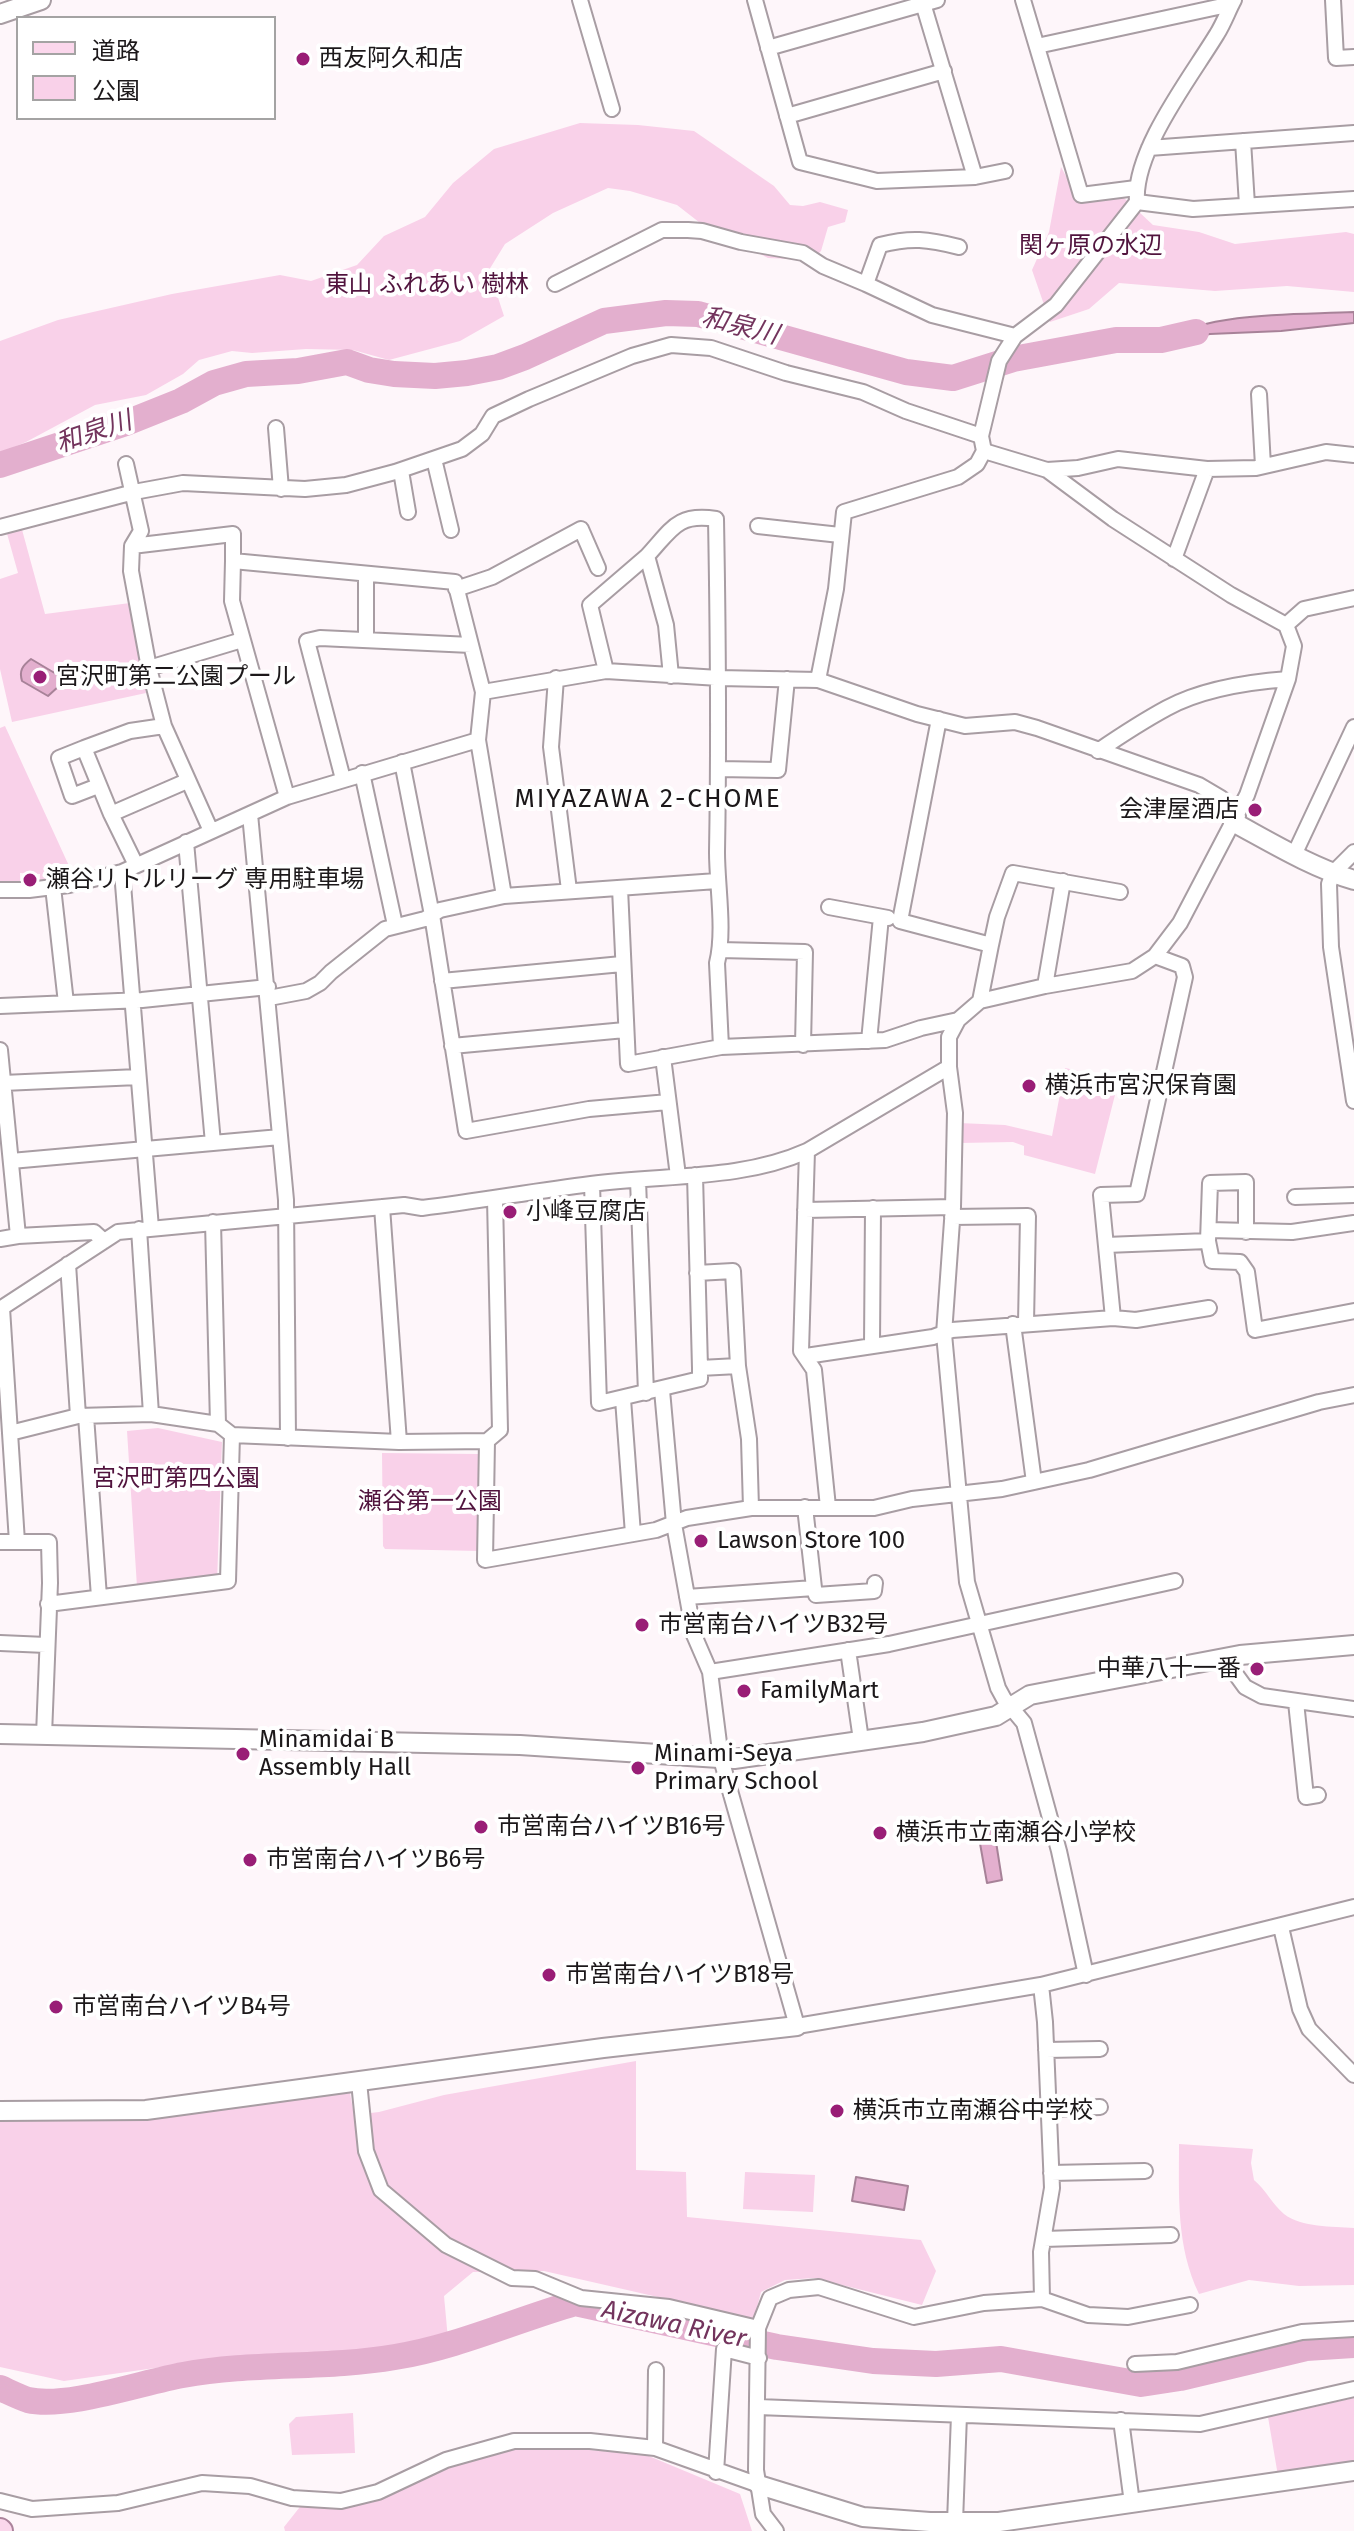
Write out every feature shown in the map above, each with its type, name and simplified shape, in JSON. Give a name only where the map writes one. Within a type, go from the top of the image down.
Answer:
[{"type":"street","points":[[0,14],[41,0]]},
{"type":"street","points":[[580,0],[612,109]]},
{"type":"street","points":[[755,0],[800,162],[877,181],[975,177],[1005,171]]},
{"type":"street","points":[[1023,0],[1081,195],[1136,195],[1193,209],[1354,199]]},
{"type":"street","points":[[1333,0],[1336,58],[1354,57]]},
{"type":"street","points":[[768,48],[928,1],[944,71],[975,177]]},
{"type":"street","points":[[1037,46],[1233,2]]},
{"type":"street","points":[[818,680],[836,589],[844,512],[958,477],[977,464],[999,361],[1015,336],[1056,305],[1136,195],[1149,148],[1233,2]]},
{"type":"street","points":[[787,116],[944,71]]},
{"type":"street","points":[[1149,148],[1354,133]]},
{"type":"street","points":[[1243,141],[1247,205]]},
{"type":"street","points":[[555,284],[662,230],[702,231],[741,242],[803,253],[823,266],[932,315],[1015,336]]},
{"type":"street","points":[[866,284],[880,245],[902,239],[928,239],[959,247]]},
{"type":"street","points":[[0,527],[134,492],[183,483],[281,489],[346,485],[401,471],[462,449],[482,434],[493,416],[632,356],[671,345],[711,348],[786,373],[863,392],[1047,470],[1174,559],[1286,625],[1294,646],[1288,679],[1265,747],[1235,819],[1180,923],[1155,956],[1132,971],[980,1001],[958,1020],[949,1037],[955,1113],[944,1334],[967,1582],[998,1688],[1024,1723],[1059,1851],[1086,1975]]},
{"type":"street","points":[[1259,394],[1263,466]]},
{"type":"street","points":[[276,428],[281,489]]},
{"type":"street","points":[[1047,470],[1078,468],[1118,459],[1207,469],[1263,466],[1326,452],[1354,455]]},
{"type":"street","points":[[434,459],[451,530]]},
{"type":"street","points":[[126,464],[141,531],[132,546],[131,571],[149,668],[164,726],[211,831]]},
{"type":"street","points":[[1174,559],[1207,469]]},
{"type":"street","points":[[401,471],[408,512]]},
{"type":"street","points":[[606,671],[590,605],[647,556],[682,519],[699,516],[716,519],[720,950],[717,963],[721,1047]]},
{"type":"street","points":[[758,526],[840,535]]},
{"type":"street","points":[[456,589],[492,577],[581,529],[598,568]]},
{"type":"street","points":[[132,546],[233,534],[232,601],[287,797]]},
{"type":"street","points":[[647,556],[666,625],[671,676]]},
{"type":"street","points":[[233,561],[455,582],[483,692],[478,740],[504,896]]},
{"type":"street","points":[[366,574],[366,640]]},
{"type":"street","points":[[1286,625],[1304,609],[1354,598]]},
{"type":"street","points":[[343,779],[307,641],[320,638],[471,645]]},
{"type":"street","points":[[149,668],[242,640]]},
{"type":"street","points":[[483,692],[606,671],[818,680],[965,726],[1015,722],[1199,785],[1221,798],[1235,819],[1294,855],[1354,880]]},
{"type":"street","points":[[556,678],[551,747],[569,890]]},
{"type":"street","points":[[718,769],[778,770],[787,679]]},
{"type":"street","points":[[1098,751],[1168,707],[1194,697],[1264,681],[1288,679]]},
{"type":"street","points":[[900,921],[939,719]]},
{"type":"street","points":[[98,786],[72,796],[59,758],[130,731],[164,726]]},
{"type":"street","points":[[1294,855],[1354,727]]},
{"type":"street","points":[[0,890],[69,885],[122,872],[287,797],[478,740]]},
{"type":"street","points":[[84,748],[98,786],[136,865]]},
{"type":"street","points":[[402,762],[432,915],[466,1131],[589,1109],[668,1102]]},
{"type":"street","points":[[362,773],[395,925]]},
{"type":"street","points":[[111,814],[187,781]]},
{"type":"street","points":[[250,814],[269,992],[285,1214],[288,1438]]},
{"type":"street","points":[[186,842],[213,1143]]},
{"type":"street","points":[[1354,852],[1333,873],[1329,884],[1331,947],[1352,1065],[1354,1101]]},
{"type":"street","points":[[122,872],[144,1149],[151,1414]]},
{"type":"street","points":[[980,1001],[997,917],[1013,873],[1120,892]]},
{"type":"street","points":[[0,1006],[306,991],[385,929],[425,919],[440,910],[504,896],[717,881]]},
{"type":"street","points":[[1045,986],[1063,881]]},
{"type":"street","points":[[53,887],[66,1003]]},
{"type":"street","points":[[620,888],[628,1064],[721,1047],[885,1040],[958,1020]]},
{"type":"street","points":[[829,907],[900,921],[991,945]]},
{"type":"street","points":[[869,1041],[881,917]]},
{"type":"street","points":[[720,950],[805,952],[803,1045]]},
{"type":"street","points":[[1113,1318],[1101,1195],[1137,1194],[1185,977],[1182,966],[1155,956]]},
{"type":"street","points":[[442,981],[622,964]]},
{"type":"street","points":[[452,1046],[625,1030]]},
{"type":"street","points":[[0,1050],[4,1133],[11,1161],[18,1236]]},
{"type":"street","points":[[663,1057],[678,1176]]},
{"type":"street","points":[[17,1542],[1,1308],[118,1232],[285,1214],[404,1205],[422,1208],[592,1184],[753,1168],[785,1161],[807,1151],[949,1067]]},
{"type":"street","points":[[3,1083],[138,1077]]},
{"type":"street","points":[[11,1161],[280,1137]]},
{"type":"street","points":[[807,1151],[801,1351],[814,1370],[828,1507]]},
{"type":"street","points":[[592,1184],[599,1403],[700,1379],[695,1175]]},
{"type":"street","points":[[638,1180],[646,1393]]},
{"type":"street","points":[[1246,1232],[1246,1182],[1210,1183],[1212,1261],[1240,1262],[1247,1272],[1255,1330],[1354,1311]]},
{"type":"street","points":[[1295,1197],[1354,1195]]},
{"type":"street","points":[[10,1433],[82,1416],[151,1414],[218,1424],[232,1435],[399,1442],[487,1441],[500,1430],[495,1199]]},
{"type":"street","points":[[382,1207],[399,1442]]},
{"type":"street","points":[[805,1210],[873,1208],[1028,1216],[1020,1323],[1034,1482]]},
{"type":"street","points":[[872,1345],[873,1208]]},
{"type":"street","points":[[213,1222],[218,1424]]},
{"type":"street","points":[[1106,1245],[1246,1232],[1292,1232],[1354,1223]]},
{"type":"street","points":[[0,1239],[94,1232],[104,1241]]},
{"type":"street","points":[[68,1264],[99,1597]]},
{"type":"street","points":[[697,1273],[733,1271],[738,1366],[749,1439],[751,1508]]},
{"type":"street","points":[[806,1356],[944,1334],[952,1330],[1020,1323],[1113,1318],[1136,1320],[1209,1308]]},
{"type":"street","points":[[700,1368],[738,1366]]},
{"type":"street","points":[[662,1390],[674,1524],[694,1635],[710,1672],[721,1759],[797,2026]]},
{"type":"street","points":[[487,1441],[485,1560],[633,1534],[687,1518],[751,1508],[874,1508],[912,1499],[959,1495],[1034,1482],[1089,1470],[1319,1402],[1354,1395]]},
{"type":"street","points":[[623,1399],[633,1534]]},
{"type":"street","points":[[48,1604],[228,1581],[232,1435]]},
{"type":"street","points":[[805,1507],[816,1595],[874,1591],[875,1583]]},
{"type":"street","points":[[0,1542],[49,1542],[44,1735]]},
{"type":"street","points":[[710,1672],[979,1625],[1175,1581]]},
{"type":"street","points":[[687,1597],[814,1588]]},
{"type":"street","points":[[0,1643],[46,1645]]},
{"type":"street","points":[[0,1734],[520,1745],[721,1759],[938,1729],[996,1716],[1030,1695],[1224,1658],[1354,1645]]},
{"type":"street","points":[[848,1650],[861,1740]]},
{"type":"street","points":[[1224,1658],[1245,1687],[1262,1696],[1354,1709]]},
{"type":"street","points":[[1296,1702],[1306,1797],[1318,1795]]},
{"type":"street","points":[[0,2111],[146,2110],[603,2048],[797,2026],[1041,1985],[1354,1907]]},
{"type":"street","points":[[1281,1927],[1300,2009],[1309,2029],[1354,2075]]},
{"type":"street","points":[[1041,1985],[1052,2188],[1041,2252],[1042,2299]]},
{"type":"street","points":[[1046,2050],[1100,2049]]},
{"type":"street","points":[[359,2082],[366,2151],[381,2190],[446,2245],[512,2278],[535,2279],[581,2298],[669,2307],[759,2332]]},
{"type":"street","points":[[1048,2109],[1100,2107]]},
{"type":"street","points":[[1051,2173],[1145,2171]]},
{"type":"street","points":[[1044,2239],[1171,2235]]},
{"type":"street","points":[[776,2531],[763,2514],[756,2470],[759,2332],[770,2298],[789,2290],[819,2287],[914,2317],[984,2303],[1042,2299],[1088,2315],[1128,2317],[1190,2305]]},
{"type":"street","points":[[1135,2364],[1177,2362],[1302,2332],[1354,2329]]},
{"type":"street","points":[[716,2472],[724,2349],[759,2355]]},
{"type":"street","points":[[655,2448],[656,2370]]},
{"type":"street","points":[[758,2407],[1200,2424],[1354,2389]]},
{"type":"street","points":[[955,2522],[959,2415]]},
{"type":"street","points":[[1121,2420],[1132,2503]]},
{"type":"street","points":[[0,2501],[32,2509],[118,2503],[202,2483],[250,2486],[292,2498],[341,2501],[378,2492],[446,2460],[514,2441],[590,2441],[655,2448],[864,2524],[999,2522],[1354,2471]]},
{"type":"green space","name":"東山 ふれあい 樹林","points":[[580,123],[694,131],[774,186],[790,205],[820,202],[848,210],[845,222],[828,227],[821,251],[812,260],[768,258],[704,226],[677,205],[608,188],[553,213],[505,244],[489,270],[504,316],[460,341],[389,360],[353,350],[232,351],[199,360],[183,374],[146,395],[95,405],[0,453],[0,341],[58,320],[172,294],[280,275],[311,281],[357,265],[384,236],[425,217],[453,183],[494,149]]},
{"type":"green space","name":"関ヶ原の水辺","points":[[1061,167],[1079,200],[1124,198],[1153,225],[1199,232],[1235,244],[1346,232],[1354,234],[1354,292],[1287,286],[1215,291],[1119,283],[1089,309],[1050,322],[1032,270],[1049,232]]},
{"type":"green space","points":[[21,526],[45,614],[130,603],[146,693],[12,722],[0,669],[0,579],[18,573],[6,530]]},
{"type":"green space","points":[[5,726],[75,879],[40,885],[40,874],[20,873],[20,886],[0,886],[0,728]]},
{"type":"green space","points":[[1065,1068],[1119,1079],[1095,1174],[1024,1155],[1024,1146],[1013,1142],[960,1143],[959,1123],[1005,1125],[1052,1136]]},
{"type":"green space","name":"宮沢町第四公園","points":[[158,1428],[222,1442],[217,1582],[137,1587],[127,1431]]},
{"type":"green space","name":"瀬谷第一公園","points":[[382,1453],[478,1454],[479,1551],[385,1549]]},
{"type":"green space","points":[[636,2061],[636,2170],[686,2172],[687,2217],[921,2240],[936,2271],[922,2305],[814,2278],[785,2280],[761,2292],[754,2319],[544,2271],[473,2272],[444,2296],[449,2350],[275,2370],[169,2366],[64,2381],[0,2367],[0,2117],[150,2118],[350,2093],[354,2115],[379,2112],[444,2095]]},
{"type":"green space","points":[[1179,2144],[1253,2149],[1251,2163],[1254,2180],[1284,2214],[1308,2224],[1354,2228],[1354,2285],[1299,2286],[1249,2280],[1199,2294],[1186,2258],[1183,2239],[1179,2202]]},
{"type":"green space","points":[[745,2172],[815,2175],[813,2212],[743,2209]]},
{"type":"green space","points":[[1354,2398],[1354,2465],[1278,2476],[1268,2417]]},
{"type":"green space","points":[[353,2413],[355,2453],[292,2455],[289,2424],[296,2417]]},
{"type":"green space","points":[[521,2445],[644,2454],[740,2494],[752,2531],[285,2531],[284,2527],[303,2503],[346,2506],[445,2467]]},
{"type":"shaded area","points":[[1354,312],[1354,323],[1161,340],[1230,319]]},
{"type":"shaded area","name":"宮沢町第二公園プール","points":[[31,659],[58,675],[59,686],[48,696],[22,681],[22,669]]},
{"type":"shaded area","points":[[994,1829],[1002,1880],[987,1883],[978,1832]]},
{"type":"shaded area","points":[[856,2177],[908,2186],[904,2210],[852,2201]]},
{"type":"waterway","name":"和泉川","points":[[0,465],[126,423],[181,401],[214,383],[246,374],[298,371],[347,362],[394,374],[435,376],[467,373],[498,367],[525,357],[604,321],[666,313],[698,314],[906,372],[953,378],[1013,359],[1116,340],[1161,340],[1196,332]]},
{"type":"waterway","name":"Aizawa River","points":[[0,2388],[28,2400],[63,2401],[209,2371],[369,2361],[418,2353],[575,2303],[777,2347],[873,2361],[936,2364],[1001,2359],[1141,2384],[1180,2378],[1306,2348],[1354,2345]]},
{"type":"place","name":"西友阿久和店","points":[[303,59]]},
{"type":"place","name":"宮沢町第二公園プール","points":[[40,677]]},
{"type":"place","name":"会津屋酒店","points":[[1255,810]]},
{"type":"place","name":"瀬谷リトルリーグ 専用駐車場","points":[[30,880]]},
{"type":"place","name":"横浜市宮沢保育園","points":[[1029,1086]]},
{"type":"place","name":"小峰豆腐店","points":[[510,1212]]},
{"type":"place","name":"Lawson Store 100","points":[[701,1541]]},
{"type":"place","name":"市営南台ハイツB32号","points":[[642,1625]]},
{"type":"place","name":"中華八十一番","points":[[1257,1669]]},
{"type":"place","name":"FamilyMart","points":[[744,1691]]},
{"type":"place","name":"Minamidai B Assembly Hall","points":[[243,1754]]},
{"type":"place","name":"Minami-Seya Primary School","points":[[638,1768]]},
{"type":"place","name":"市営南台ハイツB16号","points":[[481,1827]]},
{"type":"place","name":"横浜市立南瀬谷小学校","points":[[880,1833]]},
{"type":"place","name":"市営南台ハイツB6号","points":[[250,1860]]},
{"type":"place","name":"市営南台ハイツB18号","points":[[549,1975]]},
{"type":"place","name":"市営南台ハイツB4号","points":[[56,2007]]},
{"type":"place","name":"横浜市立南瀬谷中学校","points":[[837,2111]]},
{"type":"district","name":"MIYAZAWA 2-CHOME","points":[[648,800]]}]
